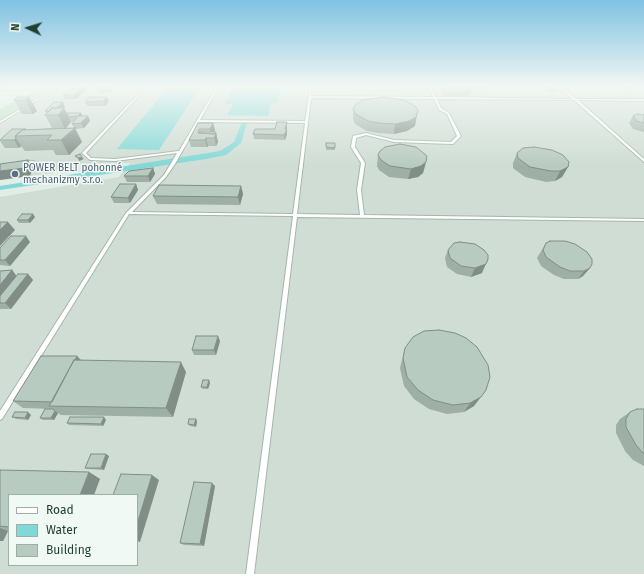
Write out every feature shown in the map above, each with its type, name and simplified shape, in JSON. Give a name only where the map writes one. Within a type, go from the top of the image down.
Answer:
[{"type":"lane","points":[[0,122],[15,113]]},
{"type":"lane","points":[[122,113],[84,153],[90,160],[115,160],[180,152]]},
{"type":"lane","points":[[0,417],[128,213],[165,176],[203,113]]},
{"type":"lane","points":[[250,574],[307,113]]},
{"type":"lane","points":[[362,216],[359,190],[363,163],[353,148],[354,137],[366,134],[394,141],[452,143],[459,136],[446,113]]},
{"type":"lane","points":[[590,113],[644,161]]},
{"type":"lane","points":[[198,121],[306,122]]},
{"type":"lane","points":[[16,163],[32,162],[46,166]]},
{"type":"lane","points":[[128,213],[644,220]]},
{"type":"shaded area","points":[[10,113],[644,113],[644,574],[0,574],[0,197],[119,177],[130,163],[66,164],[53,173],[0,180],[0,119]]},
{"type":"green space","points":[[0,113],[10,113],[0,119]]},
{"type":"water","points":[[147,113],[183,113],[159,150],[117,149]]},
{"type":"water","points":[[228,113],[269,113],[268,116],[227,115]]},
{"type":"building","points":[[47,113],[60,113],[58,115],[45,115]]},
{"type":"building","points":[[67,113],[81,113],[78,116],[69,117]]},
{"type":"building","points":[[355,113],[417,113],[416,117],[409,121],[395,124],[368,121]]},
{"type":"building","points":[[638,114],[644,115],[644,123],[637,121],[633,116]]},
{"type":"building","points":[[78,116],[88,116],[81,123],[72,124]]},
{"type":"building","points":[[277,122],[287,122],[285,129],[287,129],[284,135],[253,134],[255,129],[275,129]]},
{"type":"building","points":[[198,123],[213,123],[210,129],[199,129],[198,133],[216,134],[214,138],[206,138],[205,140],[189,140]]},
{"type":"building","points":[[75,128],[61,140],[47,140],[52,135],[15,136],[22,130]]},
{"type":"building","points":[[12,129],[26,129],[22,130],[15,136],[16,138],[14,140],[0,140]]},
{"type":"building","points":[[216,132],[215,134],[199,133]]},
{"type":"building","points":[[326,143],[335,143],[335,148],[326,147]]},
{"type":"building","points":[[400,144],[416,147],[427,156],[426,162],[421,166],[411,169],[390,166],[381,160],[378,155],[380,151],[385,147]]},
{"type":"building","points":[[534,147],[552,150],[563,155],[569,162],[568,167],[560,171],[551,171],[530,167],[518,158],[517,153],[523,148]]},
{"type":"building","points":[[80,154],[82,157],[78,158],[75,156]]},
{"type":"building","points":[[28,160],[25,168],[0,171],[0,164]]},
{"type":"building","points":[[153,168],[148,176],[124,176],[129,171]]},
{"type":"building","points":[[120,184],[136,184],[128,198],[111,197]]},
{"type":"building","points":[[159,185],[241,186],[238,197],[153,196]]},
{"type":"building","points":[[22,214],[33,214],[28,220],[17,220]]},
{"type":"building","points":[[0,222],[8,222],[0,230]]},
{"type":"building","points":[[11,236],[26,236],[5,260],[0,260],[0,248]]},
{"type":"building","points":[[550,241],[565,241],[575,244],[587,252],[592,259],[590,268],[584,271],[570,271],[560,267],[546,257],[543,250],[546,243]]},
{"type":"building","points":[[460,242],[475,244],[484,250],[488,255],[486,264],[475,268],[461,266],[450,258],[448,250],[454,243]]},
{"type":"building","points":[[12,270],[0,285],[0,271]]},
{"type":"building","points":[[18,274],[28,274],[5,303],[0,303],[0,296]]},
{"type":"building","points":[[439,330],[455,333],[466,338],[477,347],[488,365],[490,377],[486,390],[481,397],[470,403],[453,405],[433,400],[418,390],[407,377],[403,358],[405,348],[413,337],[424,331]]},
{"type":"building","points":[[196,336],[218,336],[214,350],[192,350]]},
{"type":"building","points":[[41,356],[77,356],[52,402],[13,401]]},
{"type":"building","points":[[74,360],[181,362],[166,408],[49,406]]},
{"type":"building","points":[[203,380],[209,380],[207,387],[201,387]]},
{"type":"building","points":[[45,409],[53,409],[55,411],[51,418],[40,418]]},
{"type":"building","points":[[637,409],[644,409],[644,454],[636,445],[626,427],[626,419],[630,412]]},
{"type":"building","points":[[15,412],[28,412],[25,418],[12,417]]},
{"type":"building","points":[[70,417],[104,417],[101,424],[67,423]]},
{"type":"building","points":[[189,419],[196,419],[194,425],[188,424]]},
{"type":"building","points":[[91,454],[106,454],[101,468],[85,468]]},
{"type":"building","points":[[0,470],[89,472],[80,494],[8,494],[8,527],[0,526]]},
{"type":"building","points":[[121,474],[152,475],[138,521],[138,494],[113,494]]},
{"type":"building","points":[[194,482],[212,483],[200,544],[180,543]]},
{"type":"waterway","points":[[0,188],[206,157],[223,153],[237,143],[244,123]]},
{"type":"place","name":"POWER BELT pohonné mechanizmy s.r.o.","points":[[15,174]]}]
